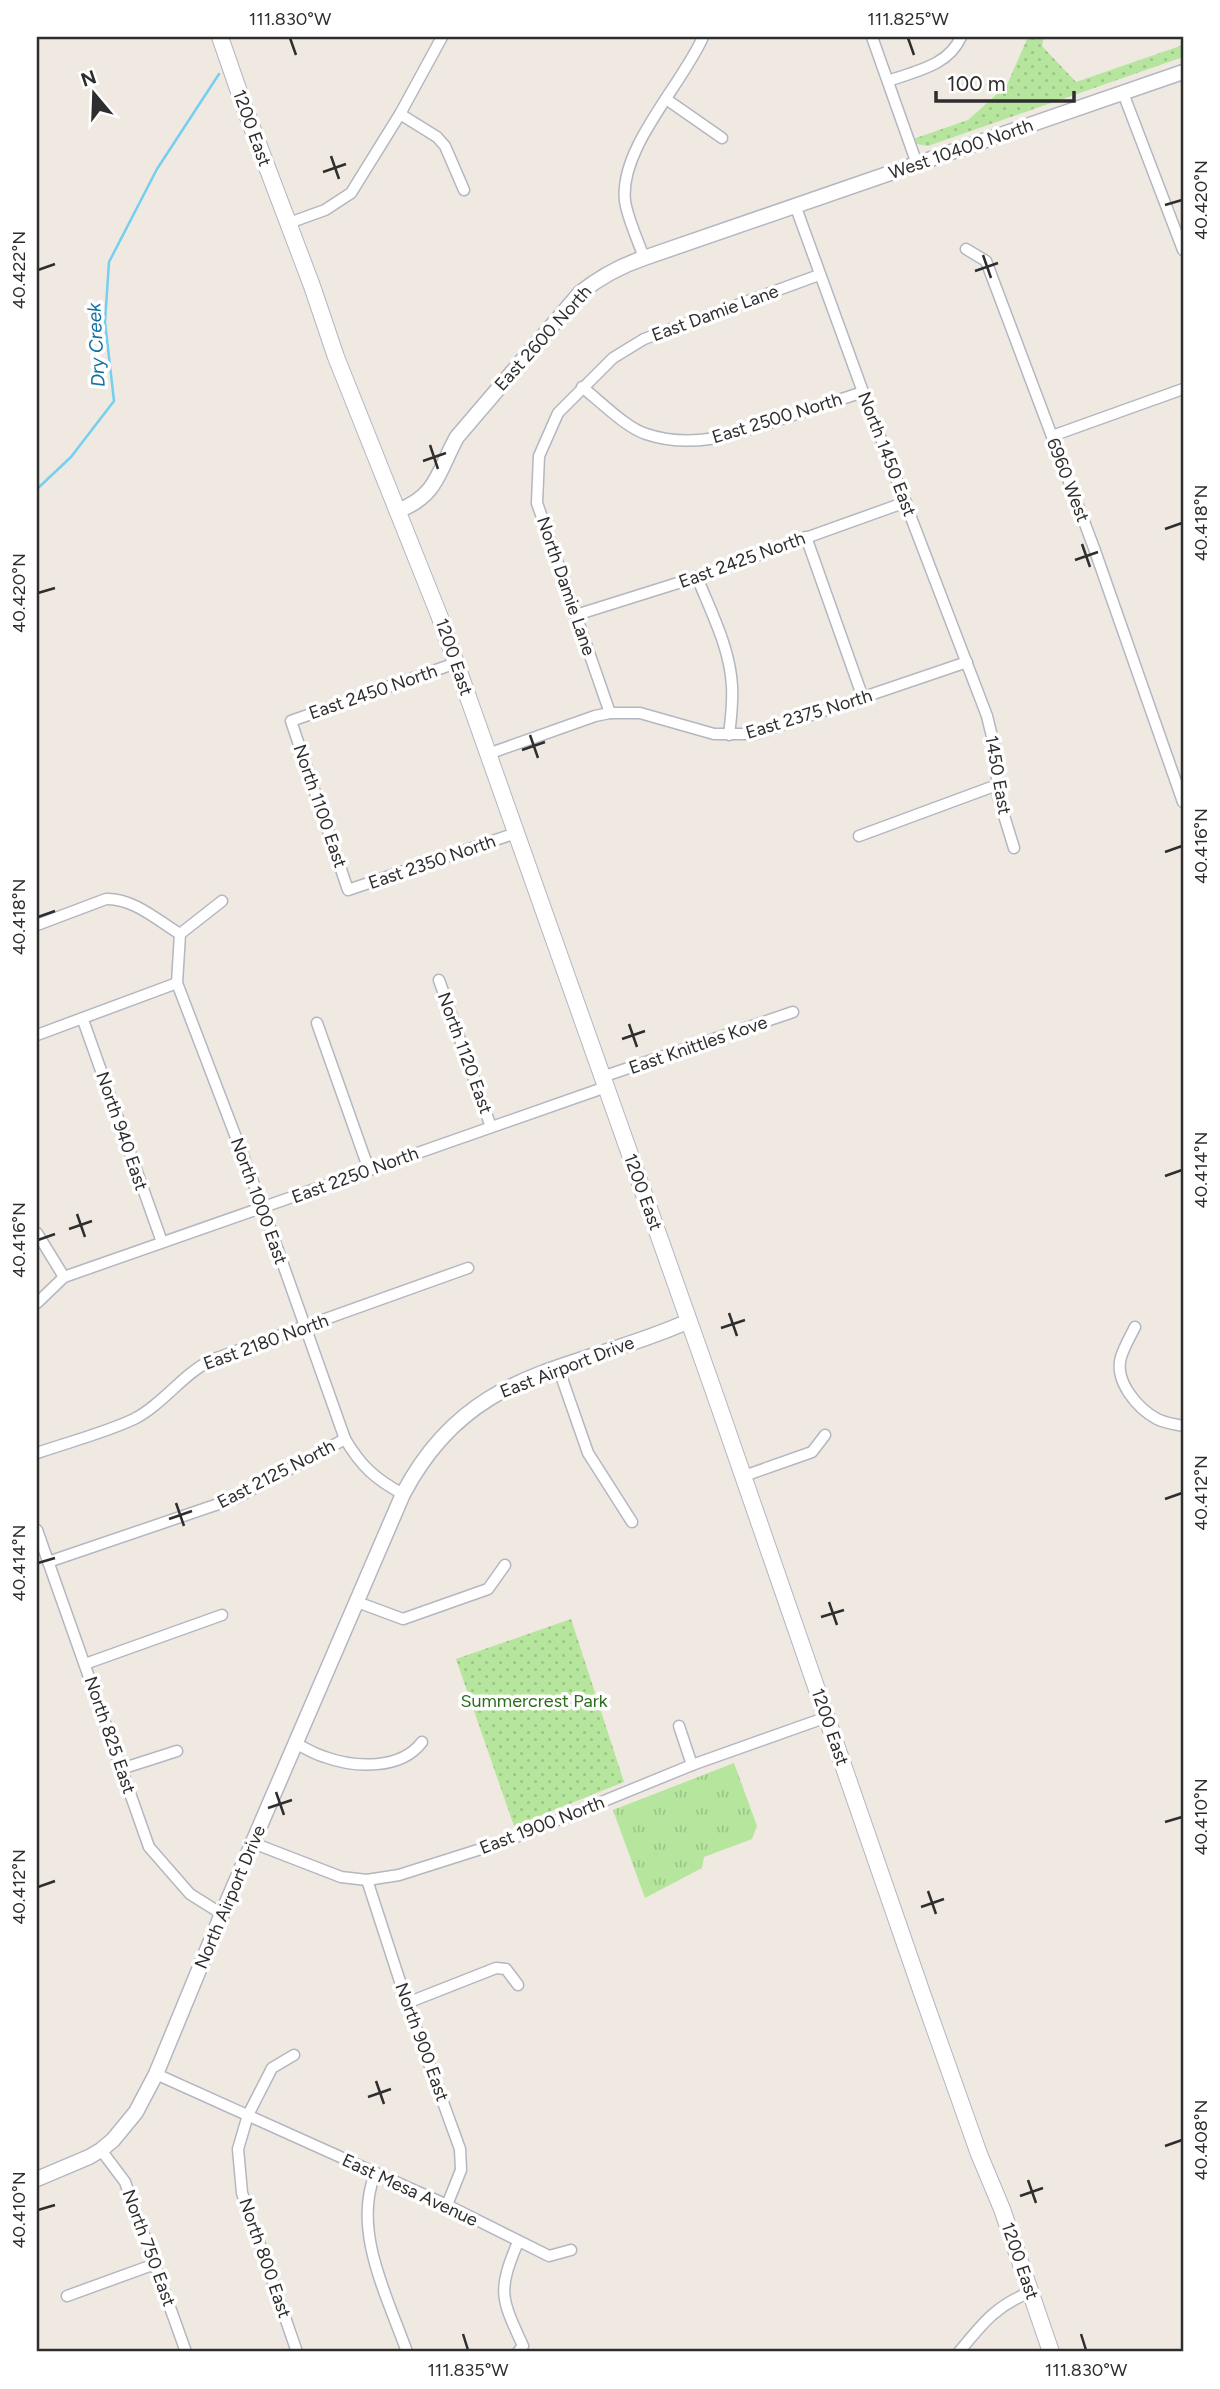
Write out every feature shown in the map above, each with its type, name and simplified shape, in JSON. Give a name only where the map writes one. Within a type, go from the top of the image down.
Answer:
[{"type":"main road","name":"1200 East","points":[[220,37],[336,357],[439,615],[744,1476],[950,2073],[1002,2209],[1051,2352]]},
{"type":"street","points":[[289,222],[325,210],[351,193],[400,114],[442,37]]},
{"type":"street","points":[[644,258],[625,203],[627,168],[666,99],[693,59],[703,37]]},
{"type":"street","points":[[872,37],[917,164]]},
{"type":"street","points":[[888,82],[939,62],[954,51],[961,37]]},
{"type":"street","name":"West 10400 North","points":[[857,184],[1183,72]]},
{"type":"street","points":[[1124,93],[1183,250]]},
{"type":"street","points":[[666,99],[722,138]]},
{"type":"street","points":[[400,114],[437,137],[445,146],[464,190]]},
{"type":"street","name":"East 2600 North","points":[[397,511],[425,496],[435,485],[457,437],[580,293],[600,277],[621,266],[857,184]]},
{"type":"street","name":"North 1450 East","points":[[795,205],[863,392],[982,702]]},
{"type":"street","name":"6960 West","points":[[966,249],[986,261],[1089,536],[1183,802]]},
{"type":"street","name":"East Damie Lane","points":[[613,358],[644,339],[819,275]]},
{"type":"street","name":"North Damie Lane","points":[[610,713],[537,503],[538,456],[558,413],[613,358]]},
{"type":"street","name":"East 2500 North","points":[[582,387],[644,434],[697,442],[728,436],[863,392]]},
{"type":"street","points":[[1052,436],[1183,388]]},
{"type":"street","name":"East 2425 North","points":[[576,615],[697,577],[906,502]]},
{"type":"street","points":[[806,537],[863,698]]},
{"type":"street","points":[[697,577],[730,665],[733,704],[729,735]]},
{"type":"street","name":"East 2375 North","points":[[488,754],[610,713],[655,715],[700,731],[729,735],[755,734],[967,662]]},
{"type":"street","name":"East 2450 North","points":[[291,721],[456,663]]},
{"type":"street","name":"1450 East","points":[[982,702],[993,735],[997,785],[1014,848]]},
{"type":"street","name":"North 1100 East","points":[[291,721],[348,890]]},
{"type":"street","points":[[859,836],[997,785]]},
{"type":"street","name":"East 2350 North","points":[[348,890],[516,833]]},
{"type":"street","points":[[37,925],[106,899],[116,899],[128,902],[180,934],[222,901]]},
{"type":"street","name":"North 1000 East","points":[[180,934],[177,983],[263,1208],[345,1439],[357,1459],[372,1474],[403,1494]]},
{"type":"street","name":"North 1120 East","points":[[439,979],[491,1127]]},
{"type":"street","points":[[37,1035],[177,983]]},
{"type":"street","name":"East Knittles Kove","points":[[604,1082],[793,1012]]},
{"type":"street","name":"North 940 East","points":[[83,1020],[162,1242]]},
{"type":"street","points":[[317,1023],[369,1170]]},
{"type":"street","name":"East 2250 North","points":[[64,1277],[491,1127],[604,1082]]},
{"type":"street","points":[[37,1233],[64,1277],[37,1303]]},
{"type":"street","name":"East 2180 North","points":[[37,1453],[134,1419],[186,1376],[211,1360],[468,1268]]},
{"type":"street","name":"East Airport Drive","points":[[403,1494],[417,1468],[454,1423],[503,1388],[689,1321]]},
{"type":"street","points":[[1135,1327],[1120,1358],[1120,1374],[1127,1390],[1135,1402],[1154,1418],[1183,1426]]},
{"type":"street","points":[[558,1367],[588,1452],[632,1521]]},
{"type":"street","points":[[744,1476],[812,1452],[825,1434]]},
{"type":"street","name":"East 2125 North","points":[[48,1562],[236,1498],[345,1439]]},
{"type":"street","name":"North Airport Drive","points":[[107,2145],[136,2112],[156,2074],[403,1494]]},
{"type":"street","name":"North 825 East","points":[[37,1530],[149,1847],[190,1894],[222,1914]]},
{"type":"street","points":[[357,1602],[403,1619],[488,1589],[505,1565]]},
{"type":"street","points":[[85,1664],[222,1615]]},
{"type":"street","name":"East 1900 North","points":[[253,1843],[327,1873],[367,1880],[398,1875],[506,1841],[692,1765],[827,1717]]},
{"type":"street","points":[[679,1726],[692,1765]]},
{"type":"street","points":[[295,1743],[333,1760],[370,1764],[413,1754],[422,1742]]},
{"type":"street","points":[[121,1769],[177,1751]]},
{"type":"street","name":"North 900 East","points":[[367,1880],[407,2003],[460,2148],[461,2170],[447,2205]]},
{"type":"street","points":[[407,2003],[496,1968],[506,1969],[518,1985]]},
{"type":"street","name":"North 800 East","points":[[294,2055],[272,2068],[248,2116],[238,2150],[242,2193],[297,2352]]},
{"type":"street","name":"East Mesa Avenue","points":[[156,2074],[447,2205],[549,2256],[571,2250]]},
{"type":"street","points":[[37,2179],[89,2157],[107,2145]]},
{"type":"street","name":"North 750 East","points":[[107,2145],[125,2182],[186,2352]]},
{"type":"street","points":[[375,2174],[366,2216],[371,2250],[407,2352]]},
{"type":"street","points":[[518,2242],[503,2282],[503,2297],[521,2349]]},
{"type":"street","points":[[67,2297],[155,2264]]},
{"type":"street","points":[[959,2352],[999,2307],[1031,2292]]},
{"type":"green space","points":[[1028,37],[1044,37],[1042,46],[1076,82],[1183,45],[1183,57],[928,146],[917,144],[913,139],[968,120],[1007,85]]},
{"type":"green space","name":"Summercrest Park","points":[[571,1619],[624,1782],[514,1826],[456,1659]]},
{"type":"green space","points":[[734,1763],[757,1826],[752,1839],[704,1857],[702,1868],[645,1898],[613,1810]]},
{"type":"waterway","name":"Dry Creek","points":[[37,489],[71,457],[114,401],[105,322],[109,262],[157,169],[219,74]]}]
